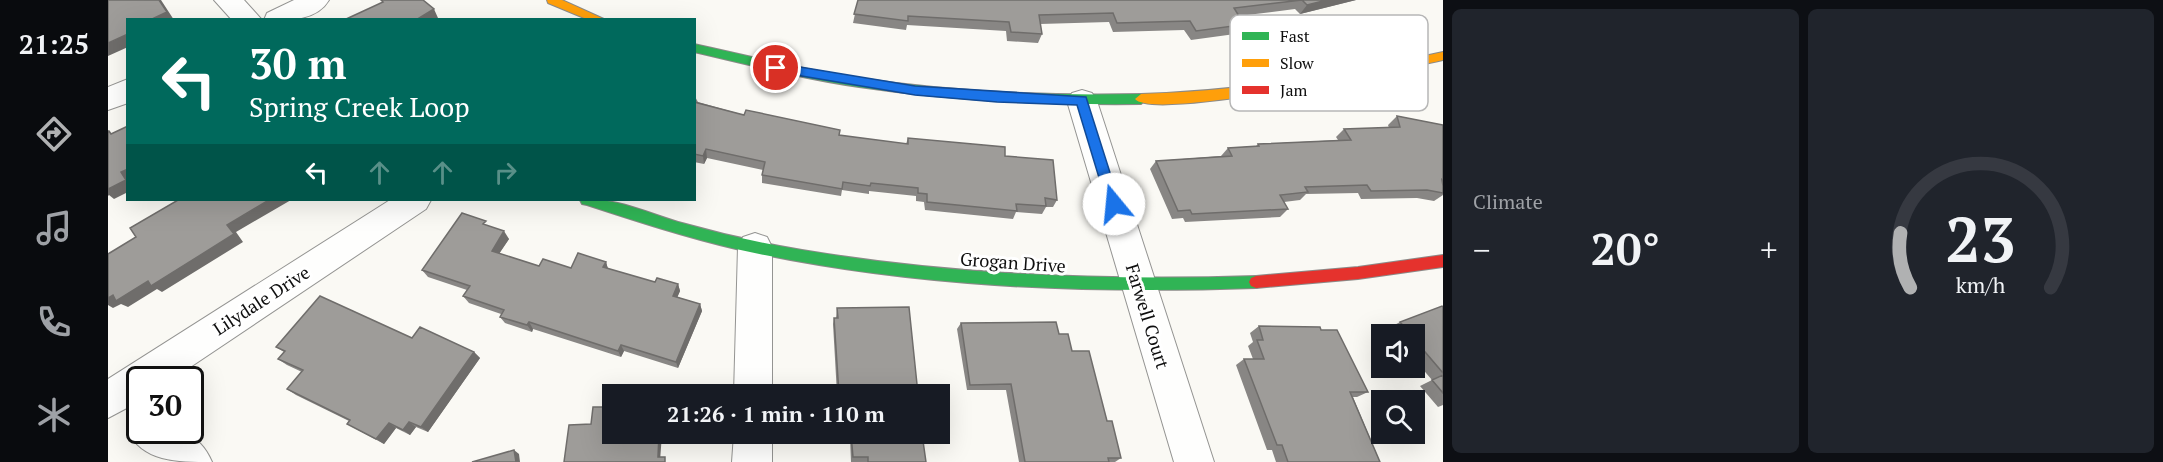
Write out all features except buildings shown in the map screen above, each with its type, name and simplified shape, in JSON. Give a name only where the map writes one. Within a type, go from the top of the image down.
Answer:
[{"type":"street","points":[[227,0],[247,18]]},
{"type":"street","points":[[281,18],[316,0]]},
{"type":"street","points":[[552,0],[596,18]]},
{"type":"street","points":[[696,48],[815,76],[915,90],[997,98],[1082,101],[1230,95]]},
{"type":"street","points":[[1428,60],[1443,56]]},
{"type":"street","points":[[108,99],[126,91]]},
{"type":"street","name":"Farwell Court","points":[[1082,101],[1194,462]]},
{"type":"street","name":"Lilydale Drive","points":[[108,402],[413,201]]},
{"type":"street","name":"Grogan Drive","points":[[590,201],[660,223],[755,247],[833,261],[967,277],[1052,284],[1139,286],[1306,280],[1385,271],[1443,261]]},
{"type":"street","points":[[753,384],[755,247]]},
{"type":"street","points":[[108,402],[126,416]]},
{"type":"street","points":[[166,444],[192,462]]},
{"type":"street","points":[[752,462],[753,444]]},
{"type":"traffic: fast","points":[[696,48],[834,79],[914,90],[1011,97],[1141,99]]},
{"type":"traffic: fast","points":[[590,201],[736,243],[800,256],[929,274],[1060,283],[1256,282]]},
{"type":"traffic: slow","points":[[552,0],[596,18]]},
{"type":"traffic: slow","points":[[1428,59],[1443,56]]},
{"type":"traffic: slow","points":[[1141,99],[1230,94]]},
{"type":"traffic: jam","points":[[1256,282],[1358,273],[1443,261]]},
{"type":"route","points":[[776,68],[815,76],[915,90],[997,98],[1082,101],[1114,204]]}]
